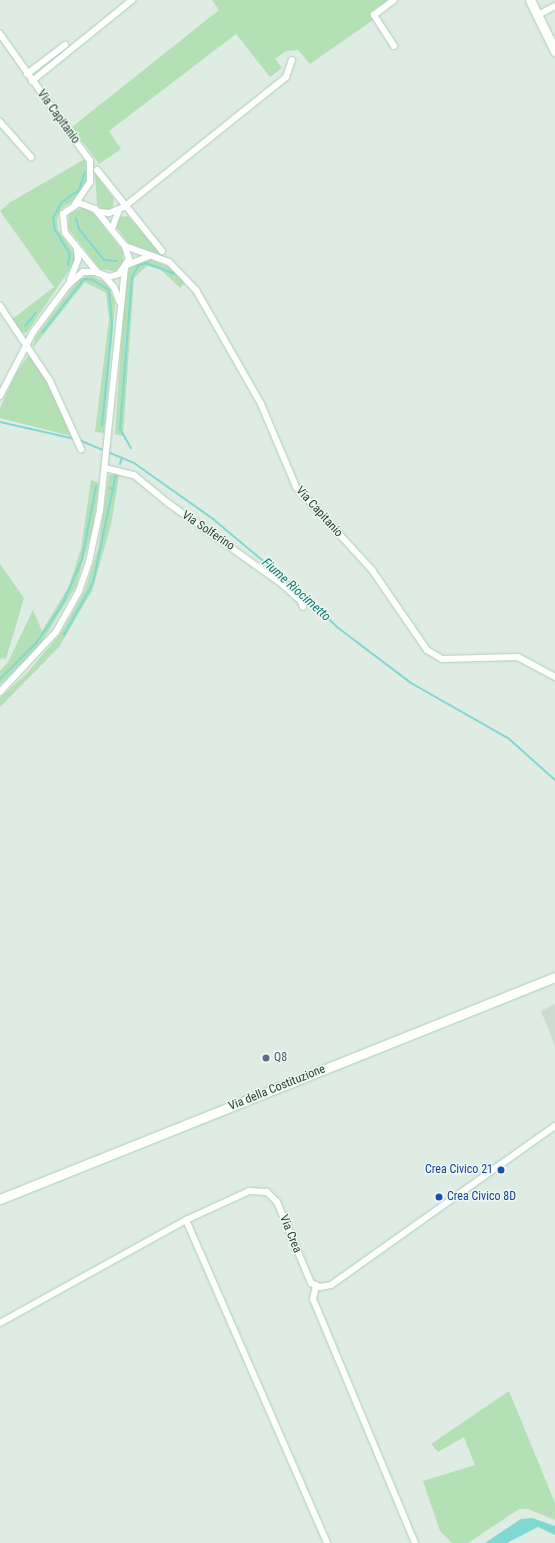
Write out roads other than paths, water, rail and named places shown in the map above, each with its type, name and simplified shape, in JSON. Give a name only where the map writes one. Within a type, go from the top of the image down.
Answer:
[{"type":"main road","points":[[530,0],[555,51]]},
{"type":"main road","name":"Via della Costituzione","points":[[0,1198],[555,977]]},
{"type":"street","points":[[32,81],[132,0]]},
{"type":"street","points":[[394,0],[374,15],[394,46]]},
{"type":"street","points":[[538,14],[555,6]]},
{"type":"street","name":"Via Capitanio","points":[[0,34],[90,161],[89,186],[75,204],[65,211],[62,223],[77,248],[96,272]]},
{"type":"street","points":[[27,74],[65,45]]},
{"type":"street","points":[[112,229],[121,208],[286,77],[292,60]]},
{"type":"street","points":[[0,122],[31,157]]},
{"type":"street","points":[[97,170],[121,208],[162,251]]},
{"type":"street","points":[[0,692],[47,643],[78,592],[95,542],[105,468],[126,267],[125,246],[98,212],[87,203],[75,204]]},
{"type":"street","points":[[98,212],[121,208]]},
{"type":"street","name":"Via Capitanio","points":[[125,246],[153,256],[178,269],[196,290],[264,409],[296,487],[372,570],[427,650],[442,658],[518,657],[555,676]]},
{"type":"street","points":[[0,396],[26,343],[68,285],[77,264],[77,248]]},
{"type":"street","points":[[104,276],[116,276],[140,257],[153,256]]},
{"type":"street","points":[[68,285],[83,272],[96,272],[104,276],[114,287],[121,309]]},
{"type":"street","points":[[0,306],[50,381],[81,450]]},
{"type":"street","name":"Via Solferino","points":[[105,468],[134,475],[168,503],[282,584],[301,600],[302,607]]},
{"type":"street","points":[[415,1543],[313,1299],[316,1285],[324,1287],[336,1282],[555,1126]]},
{"type":"street","name":"Via Crea","points":[[0,1323],[186,1220],[238,1194],[267,1192],[277,1202],[304,1270],[316,1285]]},
{"type":"street","points":[[186,1220],[327,1543]]},
{"type":"water","points":[[532,1518],[555,1526],[555,1535],[538,1527],[507,1543],[485,1543],[521,1519]]},
{"type":"waterway","points":[[68,265],[70,254],[55,230],[53,218],[62,202],[79,190],[85,172]]},
{"type":"waterway","points":[[76,218],[79,229],[104,260],[117,261]]},
{"type":"waterway","points":[[131,448],[120,429],[132,277],[138,266],[146,263],[174,274]]},
{"type":"waterway","points":[[42,333],[84,279],[93,280],[109,290],[112,326],[102,425]]},
{"type":"waterway","points":[[25,326],[36,313]]},
{"type":"waterway","name":"Fiume Riocimetto","points":[[0,422],[75,439]]},
{"type":"waterway","name":"Fiume Riocimetto","points":[[79,440],[134,463],[213,519],[305,596],[337,627],[411,683],[508,738],[555,780]]},
{"type":"waterway","name":"Fiume Riocimetto","points":[[120,464],[122,458]]},
{"type":"waterway","points":[[64,635],[93,583],[116,474]]},
{"type":"waterway","points":[[0,679],[37,642],[63,603],[82,559],[96,486]]},
{"type":"waterway","points":[[110,488],[114,489]]},
{"type":"place","name":"Q8","points":[[266,1058]]},
{"type":"place","name":"Crea Civico 21","points":[[501,1170]]},
{"type":"place","name":"Crea Civico 8D","points":[[439,1197]]}]
